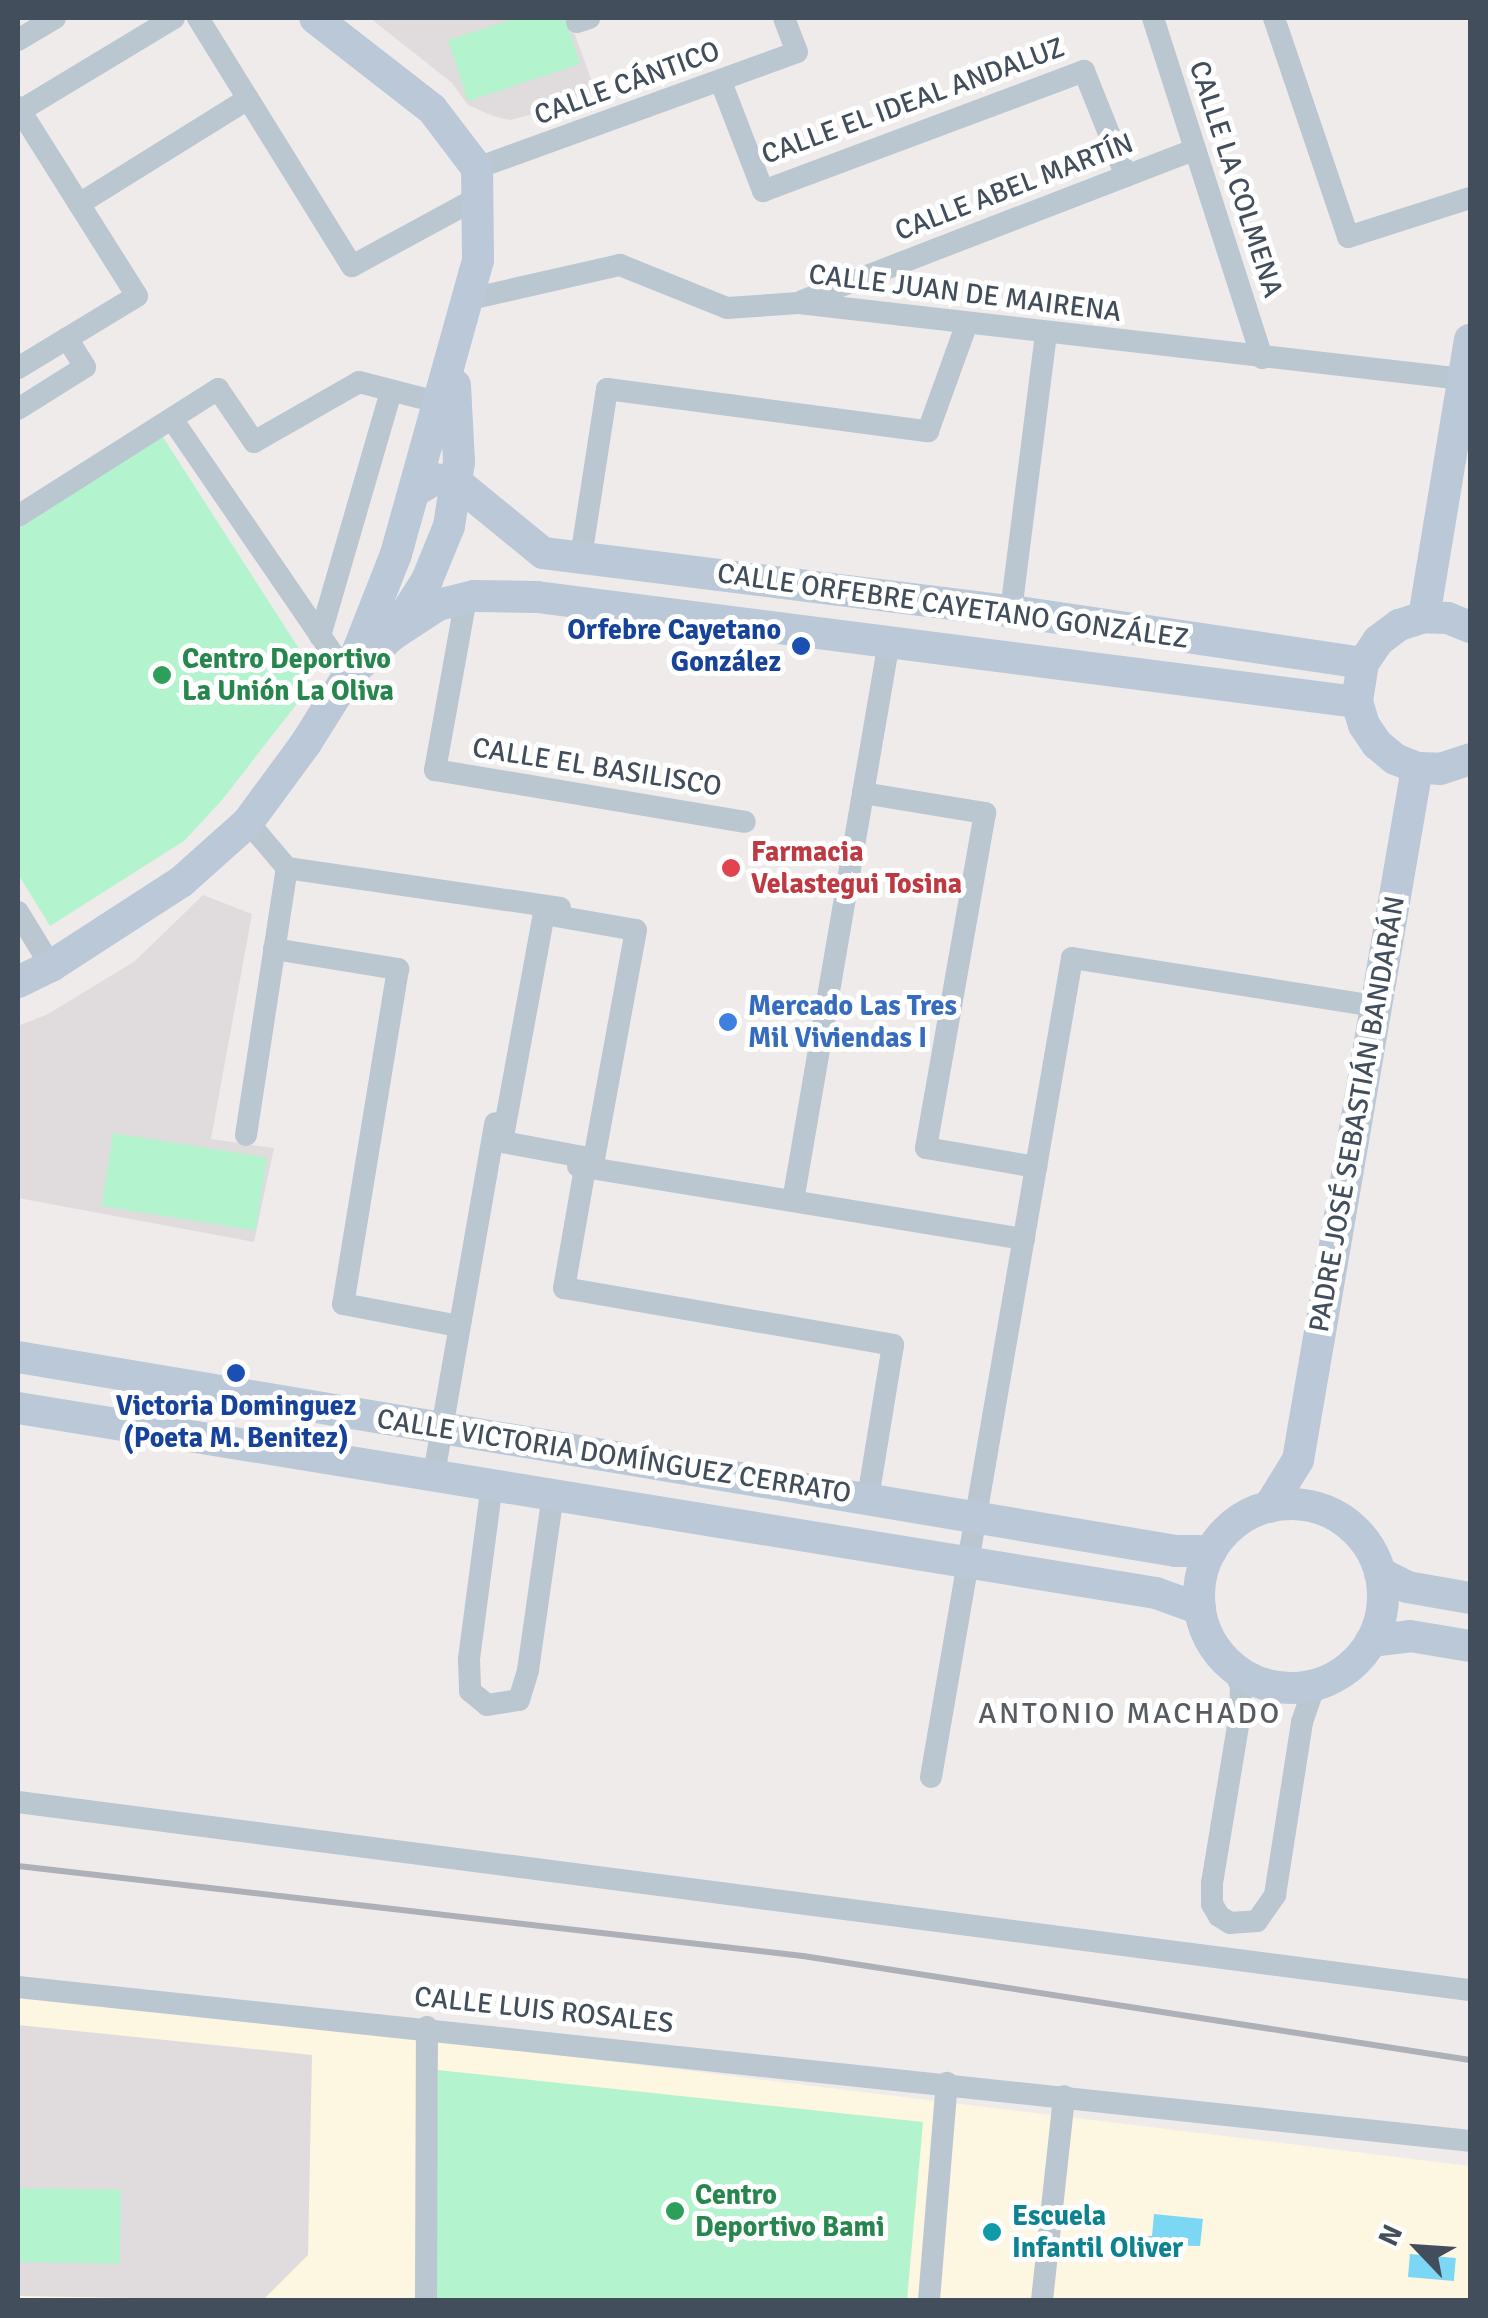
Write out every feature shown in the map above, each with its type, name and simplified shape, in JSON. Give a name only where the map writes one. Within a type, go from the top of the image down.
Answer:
[{"type":"street","points":[[18,40],[55,18]]},
{"type":"street","points":[[18,368],[137,296],[18,110],[174,18]]},
{"type":"street","points":[[78,204],[248,98],[198,18]]},
{"type":"street","points":[[18,982],[51,966],[182,882],[248,822],[306,743],[348,676],[396,554],[470,299],[478,260],[477,183],[432,109],[315,18]]},
{"type":"street","name":"CALLE CÁNTICO","points":[[248,98],[352,266],[477,183],[797,52],[784,18]]},
{"type":"street","name":"CALLE LA COLMENA","points":[[1152,18],[1262,358]]},
{"type":"street","points":[[1274,18],[1348,237],[1470,198]]},
{"type":"street","name":"CALLE EL IDEAL ANDALUZ","points":[[721,82],[762,191],[1084,71],[1126,176]]},
{"type":"street","name":"CALLE ABEL MARTÍN","points":[[798,302],[1195,149]]},
{"type":"street","name":"CALLE JUAN DE MAIRENA","points":[[470,299],[620,266],[727,308],[798,302],[1463,379]]},
{"type":"street","points":[[582,558],[608,389],[928,431],[967,323]]},
{"type":"street","points":[[1011,611],[1046,333]]},
{"type":"street","points":[[18,409],[85,367],[67,338]]},
{"type":"street","points":[[1424,617],[1470,340]]},
{"type":"street","points":[[392,635],[426,580],[450,526],[456,482],[454,360]]},
{"type":"street","points":[[18,516],[218,389],[254,442],[360,382],[440,403]]},
{"type":"street","points":[[320,636],[391,390]]},
{"type":"street","points":[[172,419],[348,676]]},
{"type":"street","points":[[414,491],[435,479],[456,482]]},
{"type":"street","name":"CALLE ORFEBRE CAYETANO GONZÁLEZ","points":[[456,482],[543,552],[1011,611],[1363,662]]},
{"type":"street","points":[[396,554],[426,580],[470,597]]},
{"type":"street","points":[[348,676],[392,635],[438,605],[470,597]]},
{"type":"street","name":"CALLE ORFEBRE CAYETANO GONZÁLEZ","points":[[470,597],[536,597],[1357,702]]},
{"type":"street","name":"CALLE EL BASILISCO","points":[[470,597],[435,770],[745,822]]},
{"type":"street","points":[[793,1201],[864,793],[881,640],[890,597]]},
{"type":"street","points":[[928,600],[934,648]]},
{"type":"street","points":[[1470,627],[1448,618],[1424,617],[1388,633],[1363,662],[1357,702],[1377,744],[1395,760],[1417,768],[1440,769],[1470,758]]},
{"type":"street","name":"PADRE JOSÉ SEBASTIÁN BANDARÁN","points":[[1269,1507],[1298,1460],[1417,768]]},
{"type":"street","points":[[864,793],[984,813],[926,1148],[1036,1167]]},
{"type":"street","points":[[248,822],[287,868],[648,923],[564,1288],[893,1345],[868,1498]]},
{"type":"street","points":[[246,1136],[287,868]]},
{"type":"street","points":[[496,1147],[532,903]]},
{"type":"street","points":[[18,912],[51,966]]},
{"type":"street","points":[[434,1474],[458,1326],[544,914],[636,930],[594,1159],[496,1147]]},
{"type":"street","points":[[274,949],[398,969],[343,1304],[458,1326]]},
{"type":"street","points":[[931,1777],[1072,958],[1376,1006]]},
{"type":"street","points":[[496,1147],[593,1169],[1024,1239]]},
{"type":"street","name":"CALLE VICTORIA DOMÍNGUEZ CERRATO","points":[[18,1357],[1176,1551],[1212,1551]]},
{"type":"street","name":"CALLE VICTORIA DOMÍNGUEZ CERRATO","points":[[18,1408],[1156,1592],[1200,1609]]},
{"type":"street","points":[[1232,1668],[1272,1686],[1315,1685],[1348,1669],[1372,1641],[1381,1615],[1380,1574],[1361,1536],[1327,1511],[1305,1487],[1298,1460]]},
{"type":"street","points":[[492,1484],[469,1659],[470,1691],[487,1705],[519,1700],[528,1670],[553,1494]]},
{"type":"street","points":[[1315,1685],[1302,1722],[1276,1894],[1256,1922],[1230,1923],[1218,1916],[1212,1904],[1212,1883],[1240,1714],[1240,1686],[1232,1668],[1211,1641],[1200,1609],[1201,1579],[1212,1551],[1226,1531],[1269,1507],[1298,1504],[1327,1511]]},
{"type":"street","points":[[1380,1574],[1406,1587],[1470,1598]]},
{"type":"street","points":[[1372,1641],[1410,1636],[1470,1646]]},
{"type":"street","points":[[18,1802],[1470,1990]]},
{"type":"street","name":"CALLE LUIS ROSALES","points":[[18,1987],[427,2027],[1470,2141]]},
{"type":"street","points":[[426,2300],[427,2027]]},
{"type":"street","points":[[929,2300],[947,2083]]},
{"type":"street","points":[[1042,2300],[1064,2096]]},
{"type":"shaded area","points":[[370,18],[569,18],[595,90],[530,115],[510,120],[493,116],[468,105],[452,83]]},
{"type":"shaded area","points":[[203,895],[252,914],[211,1139],[274,1148],[254,1242],[18,1198],[18,1026],[48,1014],[135,961]]},
{"type":"shaded area","points":[[18,1989],[1470,2166],[1470,2300],[18,2300]]},
{"type":"shaded area","points":[[18,2025],[312,2055],[308,2255],[263,2300],[18,2296]]},
{"type":"green space","points":[[517,18],[565,18],[580,64],[468,101],[448,40]]},
{"type":"green space","name":"Centro Deportivo La Unión La Oliva","points":[[161,434],[305,658],[306,692],[222,800],[184,841],[50,926],[18,874],[18,529]]},
{"type":"green space","points":[[113,1133],[267,1157],[256,1230],[101,1206]]},
{"type":"green space","name":"Centro Deportivo Bami","points":[[438,2070],[923,2122],[907,2300],[434,2300]]},
{"type":"green space","points":[[18,2188],[121,2190],[120,2264],[18,2262]]},
{"type":"water","points":[[1154,2214],[1203,2219],[1200,2246],[1145,2245],[1146,2236],[1152,2236]]},
{"type":"water","points":[[1410,2254],[1456,2258],[1454,2281],[1408,2277]]},
{"type":"railway","points":[[18,1866],[803,1956],[1470,2060]]},
{"type":"place","name":"Orfebre Cayetano González","points":[[801,646]]},
{"type":"place","name":"Centro Deportivo La Unión La Oliva","points":[[162,675]]},
{"type":"place","name":"Farmacia Velastegui Tosina","points":[[731,868]]},
{"type":"place","name":"Mercado Las Tres Mil Viviendas I","points":[[728,1022]]},
{"type":"place","name":"Victoria Dominguez (Poeta M. Benitez)","points":[[236,1373]]},
{"type":"place","name":"Centro Deportivo Bami","points":[[675,2211]]},
{"type":"place","name":"Escuela Infantil Oliver","points":[[992,2232]]},
{"type":"district","name":"ANTONIO MACHADO","points":[[1130,1714]]}]
